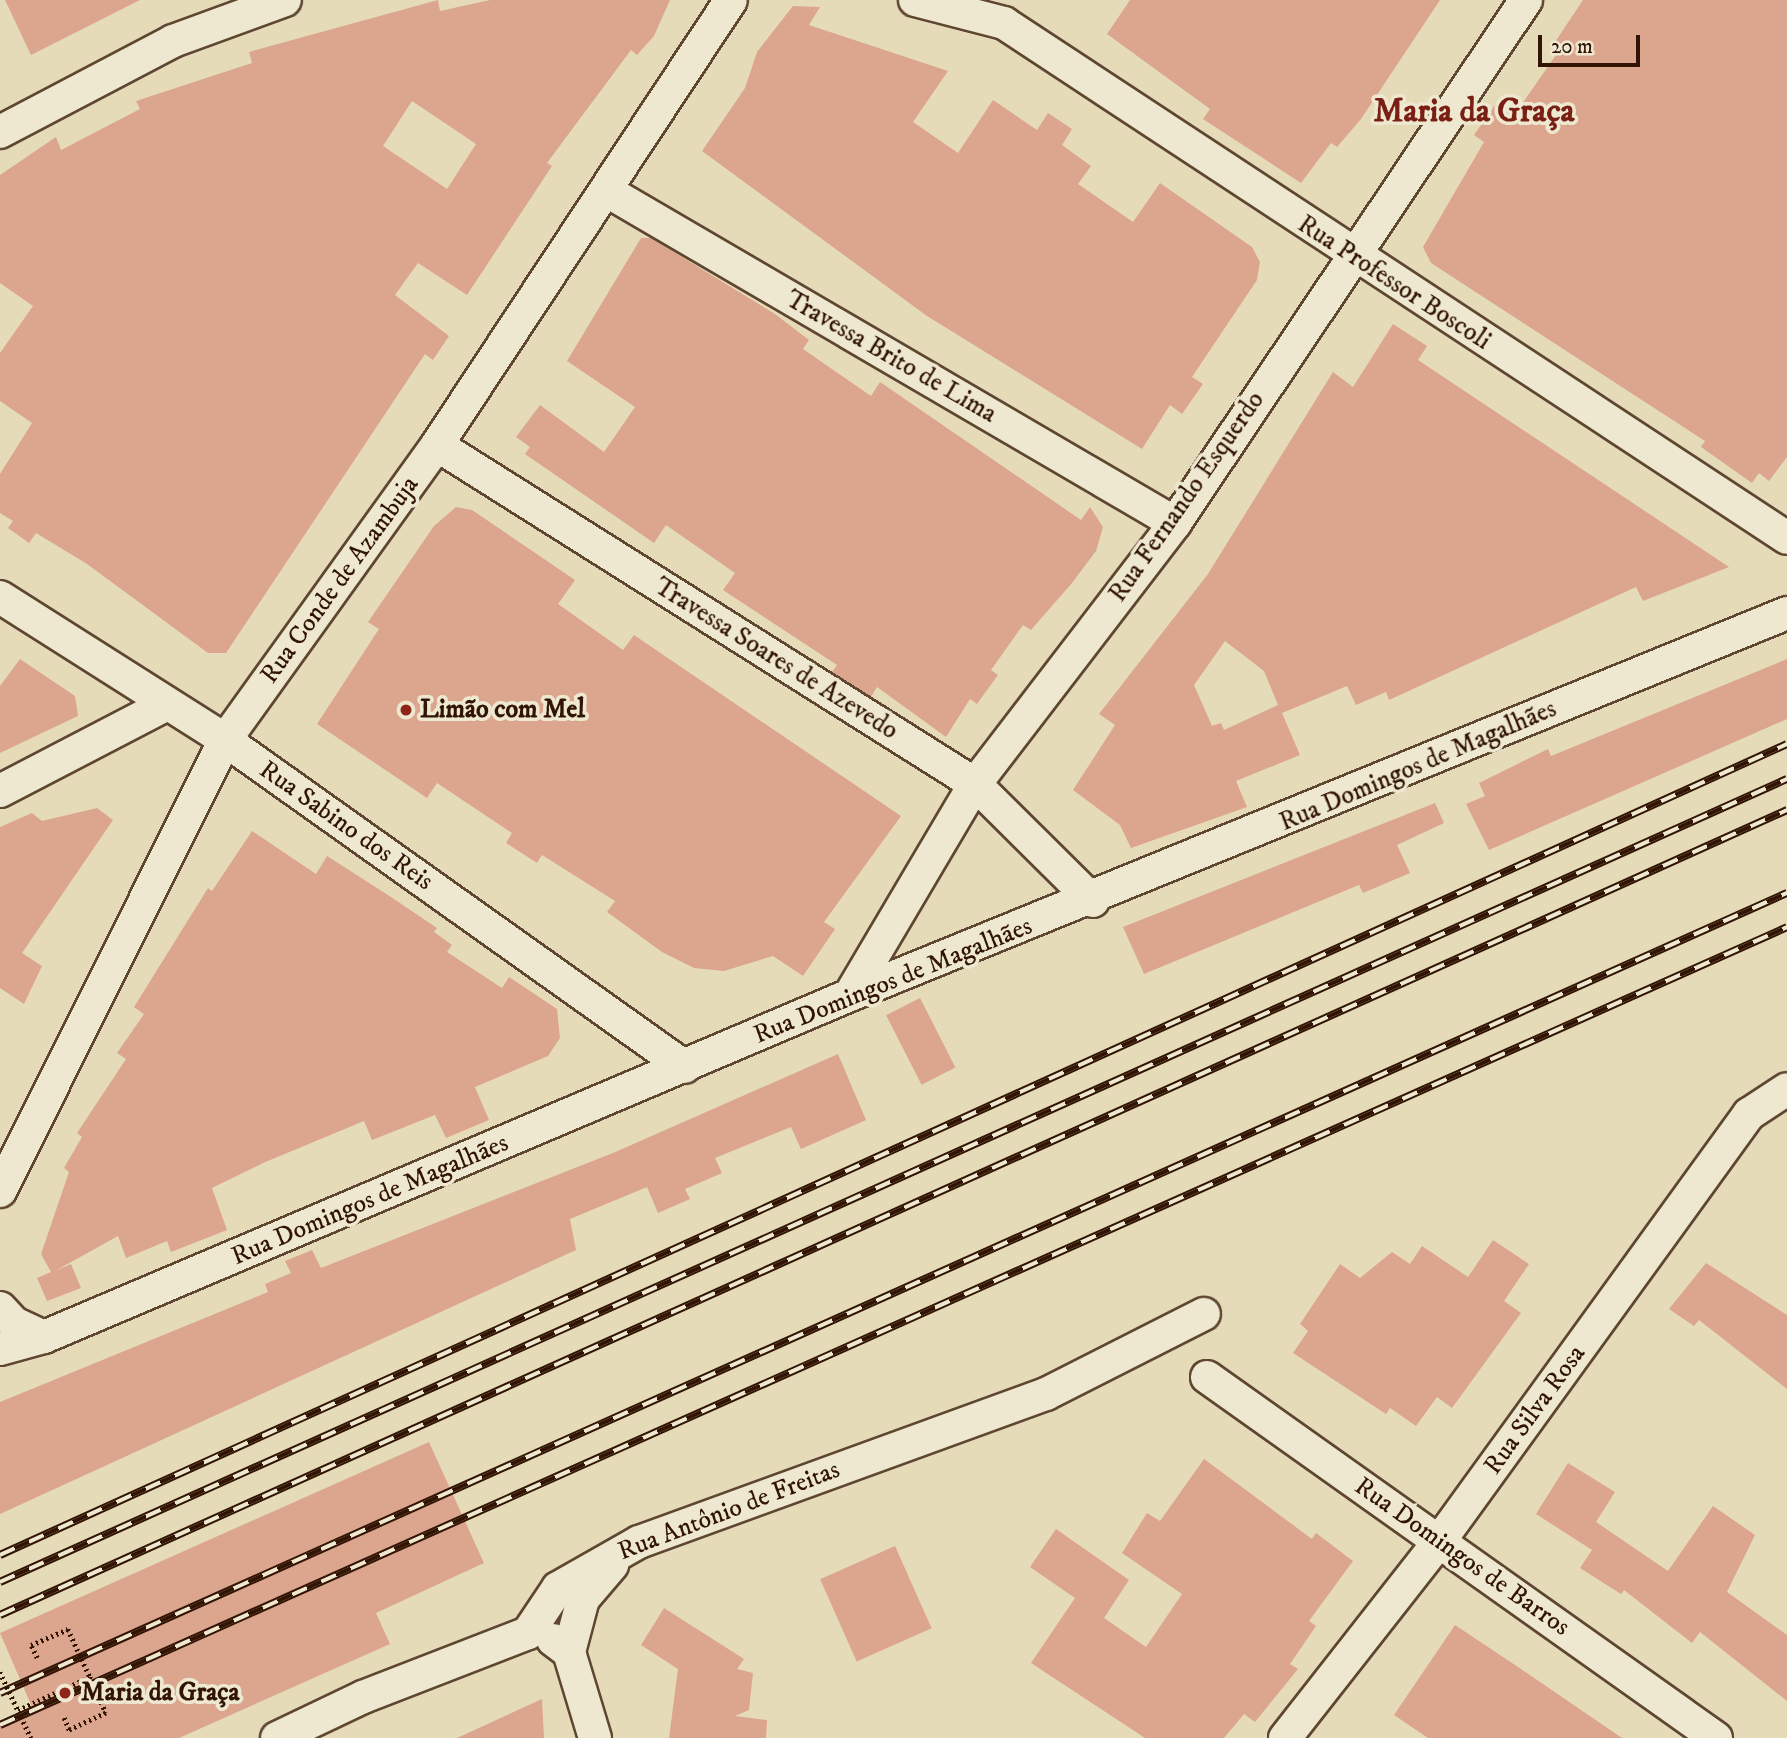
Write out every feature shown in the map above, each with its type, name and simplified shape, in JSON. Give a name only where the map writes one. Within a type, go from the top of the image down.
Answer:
[{"type":"street","points":[[0,132],[173,41],[285,0]]},
{"type":"street","name":"Rua Conde de Azambuja","points":[[0,1191],[225,740],[437,445],[731,0]]},
{"type":"street","name":"Rua Professor Boscoli","points":[[915,0],[995,12],[1352,256],[1787,538]]},
{"type":"street","name":"Rua Fernando Esquerdo","points":[[850,995],[975,784],[1175,523],[1526,0]]},
{"type":"street","name":"Travessa Brito de Lima","points":[[607,191],[1175,523]]},
{"type":"street","name":"Travessa Soares de Azevedo","points":[[437,445],[975,784],[1093,901]]},
{"type":"street","name":"Rua Sabino dos Reis","points":[[0,597],[225,740],[685,1067]]},
{"type":"street","name":"Rua Domingos de Magalhães","points":[[0,1349],[44,1337],[850,995],[1093,901],[1787,613]]},
{"type":"street","points":[[0,791],[167,704]]},
{"type":"street","name":"Rua Silva Rosa","points":[[1285,1738],[1441,1539],[1749,1114],[1787,1089]]},
{"type":"street","points":[[0,1308],[14,1323],[44,1337]]},
{"type":"street","name":"Rua Antônio de Freitas","points":[[528,1633],[558,1588],[639,1542],[1046,1394],[1204,1314]]},
{"type":"street","name":"Rua Domingos de Barros","points":[[1207,1377],[1220,1392],[1441,1539],[1716,1738]]},
{"type":"street","points":[[595,1738],[569,1653],[583,1599],[639,1542]]},
{"type":"street","points":[[277,1738],[363,1697],[528,1633],[569,1653]]},
{"type":"path","points":[[37,1658],[31,1645],[68,1629],[106,1713],[69,1730],[63,1716]]},
{"type":"path","points":[[0,1672],[31,1738]]},
{"type":"path","points":[[18,1710],[90,1677]]},
{"type":"building","points":[[5,0],[140,0],[31,55]]},
{"type":"building","points":[[438,0],[440,11],[490,0],[670,0],[654,36],[637,55],[631,50],[547,163],[552,166],[467,295],[418,263],[395,295],[449,336],[433,360],[425,354],[226,653],[208,653],[87,564],[36,533],[29,543],[8,528],[13,521],[0,513],[0,474],[32,423],[0,401],[0,353],[33,306],[0,283],[0,175],[56,137],[61,150],[140,109],[136,101],[252,63],[249,52]],"holes":[[[412,101],[476,144],[447,189],[383,146]]]},
{"type":"building","points":[[1130,0],[1440,0],[1361,119],[1337,147],[1331,143],[1301,183],[1203,119],[1210,109],[1107,34]]},
{"type":"building","points":[[1583,0],[1787,0],[1787,457],[1769,481],[1759,473],[1752,483],[1701,447],[1705,441],[1431,263],[1423,247],[1484,142],[1474,135],[1497,102],[1515,114],[1558,52],[1551,48]]},
{"type":"building","points":[[793,6],[820,7],[809,25],[948,71],[913,122],[958,153],[993,100],[1037,130],[1048,113],[1072,129],[1062,145],[1091,166],[1078,184],[1133,222],[1160,183],[1252,247],[1260,262],[1257,280],[1192,377],[1203,384],[1182,414],[1170,405],[1142,449],[927,316],[702,151],[745,88],[757,52]]},
{"type":"building","points":[[641,238],[651,238],[775,314],[809,340],[803,349],[871,396],[880,382],[1081,520],[1090,507],[1103,527],[1096,551],[1031,630],[1023,625],[991,670],[998,675],[977,704],[970,699],[946,737],[877,687],[871,697],[832,672],[837,665],[723,590],[735,573],[666,525],[654,543],[525,454],[530,447],[516,437],[540,405],[604,452],[635,407],[567,361]]},
{"type":"building","points":[[1393,324],[1427,346],[1418,360],[1729,567],[1643,601],[1636,587],[1389,700],[1386,692],[1356,705],[1347,686],[1282,713],[1300,755],[1236,781],[1247,807],[1131,848],[1120,825],[1073,790],[1115,725],[1099,714],[1208,574],[1333,372],[1353,387]],"holes":[[[1225,641],[1264,671],[1278,705],[1224,730],[1221,723],[1212,726],[1194,685]]]},
{"type":"building","points":[[456,507],[472,510],[575,580],[558,604],[623,650],[634,635],[901,816],[824,922],[835,929],[803,976],[773,956],[724,971],[694,968],[662,952],[607,912],[615,901],[542,855],[537,863],[506,843],[512,833],[437,783],[427,798],[317,724],[379,629],[368,622],[434,526]]},
{"type":"building","points":[[20,659],[75,696],[78,716],[0,753],[0,686]]},
{"type":"building","points":[[1787,659],[1787,719],[1489,850],[1466,804],[1485,796],[1479,783],[1548,749],[1551,756]]},
{"type":"building","points":[[1435,803],[1444,823],[1397,845],[1410,873],[1363,893],[1359,885],[1144,974],[1123,927]]},
{"type":"building","points":[[97,808],[113,820],[22,953],[42,966],[24,1004],[0,988],[0,827],[32,813],[42,821]]},
{"type":"building","points":[[252,831],[316,874],[327,856],[388,895],[437,928],[434,932],[452,945],[447,952],[502,988],[509,977],[557,1009],[560,1038],[548,1056],[475,1087],[489,1120],[446,1138],[435,1115],[372,1140],[364,1121],[263,1163],[212,1188],[227,1230],[171,1252],[167,1241],[126,1258],[118,1236],[55,1271],[71,1264],[81,1288],[47,1301],[37,1278],[51,1272],[41,1254],[69,1172],[64,1168],[82,1137],[77,1133],[126,1059],[117,1053],[144,1014],[134,1007],[208,888],[212,891]]},
{"type":"building","points":[[920,998],[955,1067],[922,1085],[886,1015]]},
{"type":"building","points":[[838,1054],[866,1120],[801,1149],[791,1127],[715,1158],[722,1173],[685,1189],[690,1199],[658,1213],[647,1187],[570,1219],[576,1250],[0,1514],[0,1402],[268,1292],[265,1284],[291,1273],[285,1261],[312,1250],[321,1268],[613,1153]]},
{"type":"building","points":[[1493,1240],[1529,1264],[1504,1301],[1521,1313],[1452,1408],[1437,1397],[1416,1426],[1390,1408],[1386,1414],[1293,1353],[1308,1331],[1300,1324],[1340,1264],[1360,1278],[1392,1252],[1410,1264],[1422,1246],[1468,1277]]},
{"type":"building","points":[[1706,1263],[1787,1315],[1787,1389],[1699,1320],[1694,1326],[1669,1309]]},
{"type":"building","points":[[429,1442],[484,1563],[376,1613],[390,1644],[179,1738],[0,1738],[0,1722],[32,1707],[0,1633]]},
{"type":"building","points":[[1204,1459],[1312,1539],[1316,1533],[1353,1561],[1309,1621],[1316,1626],[1290,1664],[1298,1669],[1255,1722],[1244,1714],[1224,1738],[1145,1738],[1031,1663],[1075,1598],[1030,1567],[1056,1529],[1129,1580],[1104,1618],[1146,1647],[1182,1594],[1122,1553],[1147,1513],[1160,1521]]},
{"type":"building","points":[[1568,1463],[1615,1492],[1596,1522],[1668,1571],[1713,1506],[1755,1535],[1727,1592],[1787,1635],[1787,1701],[1700,1632],[1692,1643],[1624,1590],[1621,1594],[1580,1568],[1592,1550],[1536,1514]]},
{"type":"building","points":[[895,1546],[932,1628],[857,1662],[820,1579]]},
{"type":"building","points":[[664,1608],[744,1659],[737,1669],[753,1673],[749,1710],[735,1716],[767,1720],[766,1738],[669,1738],[678,1669],[641,1645]]},
{"type":"building","points":[[1455,1625],[1622,1738],[1428,1738],[1394,1715]]},
{"type":"building","points":[[542,1699],[544,1738],[457,1738]]},
{"type":"railway","points":[[0,1555],[1787,744]]},
{"type":"railway","points":[[0,1582],[1787,779]]},
{"type":"railway","points":[[0,1615],[1787,810]]},
{"type":"railway","points":[[0,1693],[1787,893]]},
{"type":"railway","points":[[0,1725],[1787,927]]},
{"type":"place","name":"Limão com Mel","points":[[406,710]]},
{"type":"place","name":"Maria da Graça","points":[[65,1693]]},
{"type":"district","name":"Maria da Graça","points":[[1474,112]]}]
